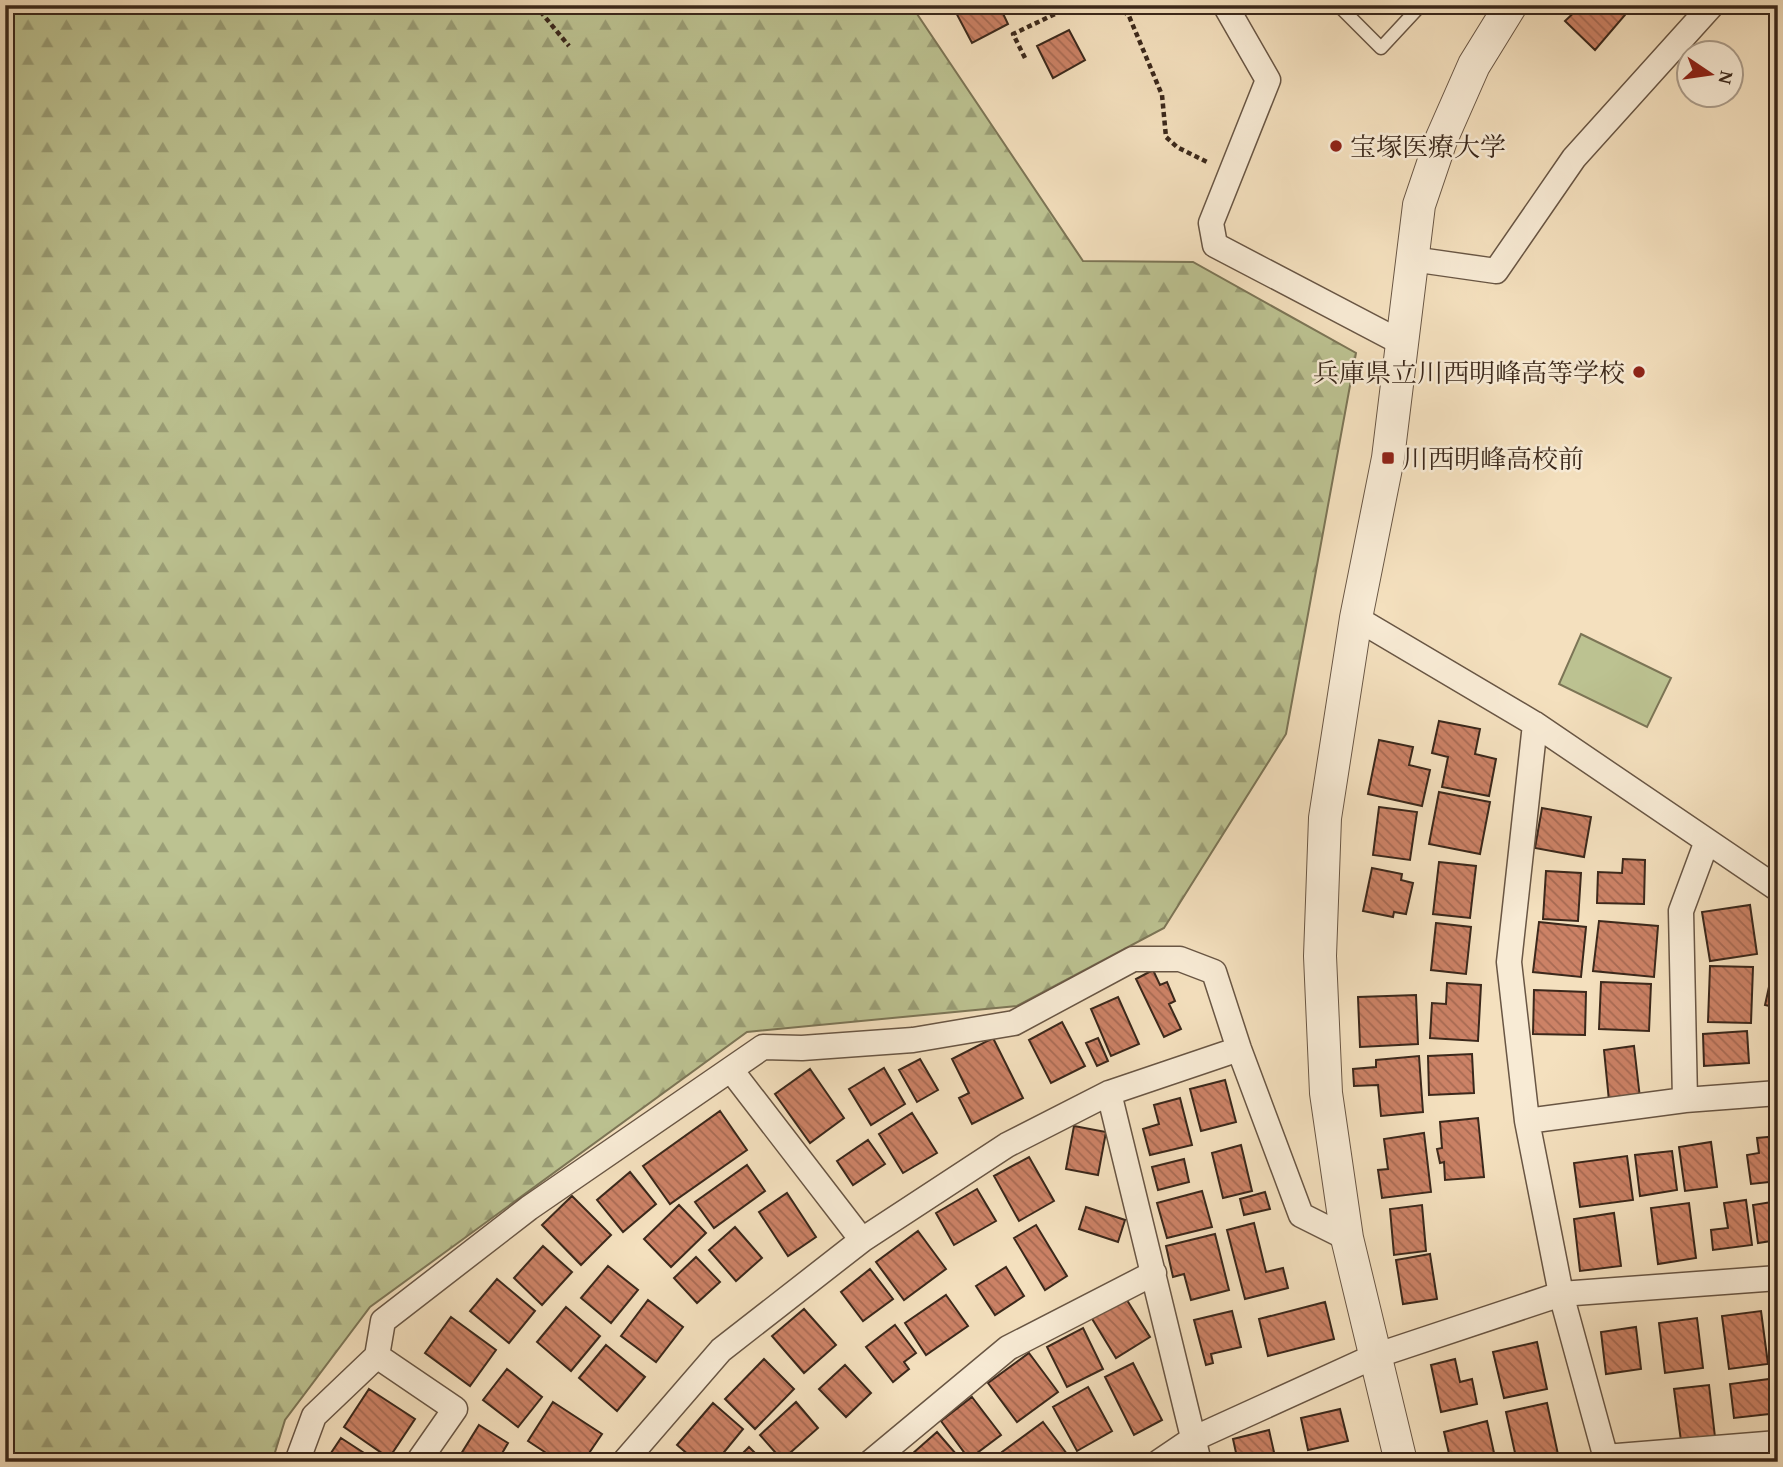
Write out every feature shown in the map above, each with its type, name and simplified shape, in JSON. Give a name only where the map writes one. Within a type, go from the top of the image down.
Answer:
[{"type":"street","points":[[1225,5],[1268,80],[1211,223],[1215,245],[1402,343]]},
{"type":"street","points":[[1401,1462],[1347,1238],[1326,1093],[1321,956],[1325,818],[1356,618],[1388,458],[1419,205],[1441,140],[1474,65],[1511,5]]},
{"type":"street","points":[[1412,259],[1496,271],[1574,158],[1712,5]]},
{"type":"street","points":[[1356,618],[1535,724],[1778,889]]},
{"type":"street","points":[[1535,724],[1509,962],[1527,1121],[1561,1294],[1606,1460],[1778,1443]]},
{"type":"street","points":[[1685,1100],[1681,911],[1707,841]]},
{"type":"street","points":[[298,1462],[314,1416],[377,1356],[383,1321],[529,1208],[763,1047],[802,1048],[913,1041],[1014,1023],[1133,960],[1180,959],[1214,972],[1239,1049],[1301,1215],[1347,1238]]},
{"type":"street","points":[[624,1462],[721,1350],[862,1240],[1007,1145],[1109,1093],[1239,1049]]},
{"type":"street","points":[[731,1070],[862,1240]]},
{"type":"street","points":[[1109,1093],[1196,1450]]},
{"type":"street","points":[[1527,1121],[1685,1100],[1778,1093]]},
{"type":"street","points":[[871,1462],[1008,1348],[1154,1273]]},
{"type":"street","points":[[1159,1462],[1196,1450],[1375,1356],[1561,1294],[1778,1278]]},
{"type":"street","points":[[377,1356],[454,1409],[418,1462]]},
{"type":"lane","points":[[1338,5],[1381,48],[1422,5]]},
{"type":"path","points":[[535,5],[569,46]]},
{"type":"path","points":[[1025,58],[1013,34],[1062,8],[1074,5]]},
{"type":"path","points":[[1117,5],[1129,16],[1162,95],[1166,137],[1177,147]]},
{"type":"green space","points":[[5,5],[911,5],[1083,261],[1193,262],[1356,353],[1286,734],[1164,928],[1017,1006],[747,1032],[370,1307],[285,1420],[272,1462],[5,1462]]},
{"type":"green space","points":[[1581,634],[1671,678],[1647,727],[1559,684]]},
{"type":"building","points":[[952,5],[999,5],[1008,24],[972,43]]},
{"type":"building","points":[[1582,5],[1612,5],[1625,15],[1595,50],[1565,21]]},
{"type":"building","points":[[1069,30],[1085,60],[1053,78],[1037,46]]},
{"type":"building","points":[[1439,721],[1480,729],[1475,754],[1496,759],[1489,796],[1442,787],[1448,757],[1432,753]]},
{"type":"building","points":[[1379,740],[1413,747],[1409,765],[1430,770],[1422,806],[1368,794]]},
{"type":"building","points":[[1439,792],[1490,802],[1480,854],[1429,844]]},
{"type":"building","points":[[1379,807],[1417,812],[1410,860],[1373,855]]},
{"type":"building","points":[[1542,808],[1591,817],[1584,857],[1535,848]]},
{"type":"building","points":[[1623,859],[1645,860],[1644,904],[1597,903],[1598,872],[1622,873]]},
{"type":"building","points":[[1439,862],[1476,866],[1470,918],[1433,914]]},
{"type":"building","points":[[1372,868],[1402,874],[1401,880],[1413,883],[1406,914],[1394,912],[1393,917],[1363,911]]},
{"type":"building","points":[[1546,871],[1581,873],[1578,921],[1543,919]]},
{"type":"building","points":[[1750,905],[1757,954],[1710,961],[1702,912]]},
{"type":"building","points":[[1599,921],[1658,926],[1654,977],[1593,971]]},
{"type":"building","points":[[1539,922],[1586,927],[1581,977],[1533,972]]},
{"type":"building","points":[[1436,923],[1471,927],[1466,974],[1431,970]]},
{"type":"building","points":[[1778,946],[1778,1008],[1765,1005]]},
{"type":"building","points":[[1710,966],[1753,967],[1751,1023],[1708,1022]]},
{"type":"building","points":[[1153,970],[1160,985],[1167,982],[1175,1001],[1169,1004],[1181,1029],[1164,1037],[1136,979]]},
{"type":"building","points":[[1601,982],[1651,984],[1649,1031],[1599,1029]]},
{"type":"building","points":[[1447,983],[1481,985],[1478,1041],[1430,1038],[1432,1003],[1446,1004]]},
{"type":"building","points":[[1534,990],[1586,992],[1585,1035],[1533,1034]]},
{"type":"building","points":[[1416,995],[1418,1044],[1360,1047],[1358,997]]},
{"type":"building","points":[[1118,997],[1139,1044],[1111,1056],[1091,1009]]},
{"type":"building","points":[[1062,1022],[1085,1066],[1051,1083],[1029,1040]]},
{"type":"building","points":[[1747,1031],[1749,1063],[1704,1066],[1703,1034]]},
{"type":"building","points":[[993,1038],[1023,1098],[972,1124],[959,1098],[969,1093],[952,1059]]},
{"type":"building","points":[[1098,1038],[1108,1061],[1097,1066],[1086,1043]]},
{"type":"building","points":[[1634,1046],[1640,1098],[1609,1101],[1604,1050]]},
{"type":"building","points":[[1472,1054],[1474,1093],[1429,1095],[1428,1056]]},
{"type":"building","points":[[1419,1056],[1423,1112],[1381,1116],[1378,1085],[1354,1086],[1353,1069],[1376,1067],[1376,1060]]},
{"type":"building","points":[[920,1059],[938,1090],[917,1102],[899,1070]]},
{"type":"building","points":[[884,1068],[905,1104],[871,1125],[849,1089]]},
{"type":"building","points":[[810,1069],[844,1118],[810,1143],[775,1094]]},
{"type":"building","points":[[1225,1080],[1236,1122],[1201,1131],[1190,1089]]},
{"type":"building","points":[[1180,1098],[1192,1145],[1150,1155],[1143,1129],[1159,1124],[1154,1105]]},
{"type":"building","points":[[720,1111],[747,1150],[670,1204],[643,1166]]},
{"type":"building","points":[[912,1113],[937,1153],[903,1173],[879,1134]]},
{"type":"building","points":[[1478,1118],[1484,1177],[1445,1180],[1444,1162],[1440,1163],[1437,1149],[1442,1148],[1440,1122]]},
{"type":"building","points":[[1074,1126],[1106,1132],[1098,1175],[1066,1169]]},
{"type":"building","points":[[1424,1133],[1431,1192],[1382,1198],[1378,1170],[1388,1169],[1384,1139]]},
{"type":"building","points":[[1778,1136],[1778,1181],[1751,1184],[1747,1155],[1759,1153],[1757,1138]]},
{"type":"building","points":[[868,1140],[885,1164],[853,1185],[837,1161]]},
{"type":"building","points":[[1711,1142],[1717,1187],[1685,1191],[1679,1147]]},
{"type":"building","points":[[1241,1145],[1252,1191],[1223,1198],[1212,1153]]},
{"type":"building","points":[[1672,1151],[1677,1190],[1640,1196],[1635,1155]]},
{"type":"building","points":[[1627,1156],[1633,1200],[1580,1207],[1574,1163]]},
{"type":"building","points":[[1029,1157],[1054,1201],[1019,1221],[994,1176]]},
{"type":"building","points":[[1184,1159],[1189,1182],[1158,1190],[1152,1167]]},
{"type":"building","points":[[747,1165],[765,1191],[714,1228],[695,1202]]},
{"type":"building","points":[[630,1172],[656,1204],[623,1232],[597,1200]]},
{"type":"building","points":[[977,1189],[996,1221],[954,1245],[936,1213]]},
{"type":"building","points":[[1202,1191],[1212,1227],[1167,1238],[1157,1203]]},
{"type":"building","points":[[1265,1192],[1270,1209],[1244,1215],[1240,1199]]},
{"type":"building","points":[[787,1193],[816,1237],[788,1256],[759,1212]]},
{"type":"building","points":[[572,1196],[611,1235],[581,1265],[542,1225]]},
{"type":"building","points":[[1746,1200],[1752,1245],[1713,1250],[1711,1230],[1728,1228],[1724,1203]]},
{"type":"building","points":[[1778,1201],[1778,1240],[1758,1243],[1753,1205]]},
{"type":"building","points":[[1689,1203],[1696,1258],[1658,1264],[1651,1208]]},
{"type":"building","points":[[679,1205],[706,1233],[671,1267],[644,1239]]},
{"type":"building","points":[[1422,1205],[1426,1251],[1394,1255],[1390,1209]]},
{"type":"building","points":[[1086,1207],[1125,1220],[1118,1242],[1079,1229]]},
{"type":"building","points":[[1614,1213],[1621,1266],[1580,1271],[1574,1219]]},
{"type":"building","points":[[1254,1223],[1266,1272],[1283,1268],[1288,1288],[1245,1299],[1227,1230]]},
{"type":"building","points":[[1036,1225],[1067,1276],[1045,1290],[1014,1238]]},
{"type":"building","points":[[735,1227],[762,1258],[736,1281],[709,1250]]},
{"type":"building","points":[[918,1231],[946,1269],[904,1300],[876,1262]]},
{"type":"building","points":[[1215,1234],[1229,1290],[1191,1300],[1184,1274],[1173,1277],[1166,1246]]},
{"type":"building","points":[[543,1246],[572,1272],[542,1305],[514,1278]]},
{"type":"building","points":[[1430,1254],[1437,1299],[1403,1304],[1396,1260]]},
{"type":"building","points":[[696,1257],[720,1282],[697,1303],[674,1278]]},
{"type":"building","points":[[608,1266],[638,1290],[611,1323],[581,1298]]},
{"type":"building","points":[[1006,1267],[1024,1296],[995,1315],[976,1286]]},
{"type":"building","points":[[870,1269],[893,1299],[863,1321],[841,1292]]},
{"type":"building","points":[[497,1279],[535,1311],[509,1343],[470,1311]]},
{"type":"building","points":[[946,1295],[968,1326],[926,1355],[905,1323]]},
{"type":"building","points":[[1125,1297],[1150,1337],[1116,1358],[1091,1317]]},
{"type":"building","points":[[648,1300],[683,1327],[656,1362],[621,1336]]},
{"type":"building","points":[[1325,1302],[1334,1339],[1268,1356],[1259,1319]]},
{"type":"building","points":[[566,1307],[600,1336],[571,1371],[537,1342]]},
{"type":"building","points":[[804,1309],[836,1345],[804,1373],[772,1336]]},
{"type":"building","points":[[1232,1311],[1241,1347],[1211,1354],[1213,1363],[1206,1365],[1194,1320]]},
{"type":"building","points":[[1761,1311],[1768,1364],[1729,1369],[1722,1316]]},
{"type":"building","points":[[451,1317],[496,1350],[470,1386],[425,1353]]},
{"type":"building","points":[[1697,1318],[1703,1368],[1665,1373],[1659,1323]]},
{"type":"building","points":[[895,1325],[916,1353],[904,1362],[909,1369],[893,1382],[866,1347]]},
{"type":"building","points":[[1636,1327],[1641,1369],[1606,1374],[1601,1332]]},
{"type":"building","points":[[1083,1328],[1103,1369],[1067,1387],[1047,1347]]},
{"type":"building","points":[[1537,1342],[1547,1389],[1504,1398],[1493,1352]]},
{"type":"building","points":[[606,1345],[645,1377],[617,1411],[579,1378]]},
{"type":"building","points":[[1029,1353],[1058,1392],[1017,1422],[988,1383]]},
{"type":"building","points":[[764,1359],[794,1389],[755,1429],[725,1399]]},
{"type":"building","points":[[1455,1359],[1460,1382],[1472,1379],[1477,1404],[1441,1412],[1431,1365]]},
{"type":"building","points":[[1133,1363],[1162,1420],[1134,1435],[1105,1377]]},
{"type":"building","points":[[845,1365],[871,1393],[846,1417],[819,1389]]},
{"type":"building","points":[[507,1369],[542,1397],[518,1427],[483,1400]]},
{"type":"building","points":[[1777,1378],[1778,1413],[1734,1418],[1730,1384]]},
{"type":"building","points":[[1709,1385],[1715,1437],[1681,1441],[1674,1389]]},
{"type":"building","points":[[1088,1387],[1112,1431],[1077,1451],[1053,1407]]},
{"type":"building","points":[[369,1389],[415,1419],[389,1458],[344,1427]]},
{"type":"building","points":[[972,1397],[1001,1435],[969,1459],[941,1421]]},
{"type":"building","points":[[553,1402],[602,1434],[583,1462],[560,1462],[528,1441]]},
{"type":"building","points":[[796,1402],[818,1428],[782,1460],[760,1435]]},
{"type":"building","points":[[713,1403],[743,1429],[716,1462],[697,1462],[677,1445]]},
{"type":"building","points":[[1547,1403],[1559,1459],[1548,1462],[1517,1462],[1506,1412]]},
{"type":"building","points":[[1340,1409],[1348,1441],[1308,1450],[1301,1418]]},
{"type":"building","points":[[1487,1421],[1496,1462],[1451,1462],[1444,1432]]},
{"type":"building","points":[[1043,1422],[1073,1462],[1009,1462],[1002,1452]]},
{"type":"building","points":[[479,1425],[508,1443],[497,1462],[456,1462]]},
{"type":"building","points":[[1269,1430],[1276,1461],[1238,1462],[1233,1439]]},
{"type":"building","points":[[937,1432],[963,1462],[904,1461]]},
{"type":"building","points":[[341,1438],[378,1462],[325,1462]]},
{"type":"building","points":[[749,1447],[764,1462],[734,1462]]},
{"type":"building","points":[[1327,1454],[1329,1462],[1293,1462]]},
{"type":"place","name":"宝塚医療大学","points":[[1336,146]]},
{"type":"place","name":"兵庫県立川西明峰高等学校","points":[[1639,372]]},
{"type":"place","name":"川西明峰高校前","points":[[1388,458]]}]
